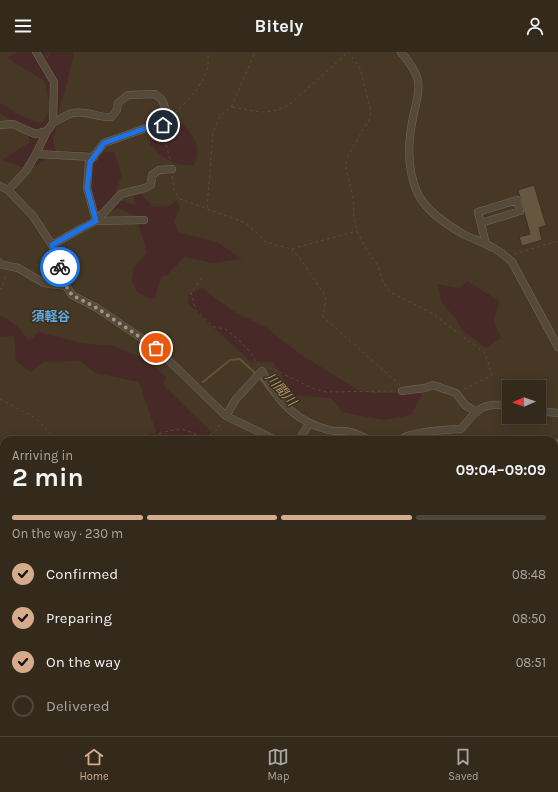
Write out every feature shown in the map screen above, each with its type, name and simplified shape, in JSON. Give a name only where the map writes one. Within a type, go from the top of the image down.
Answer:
[{"type":"street","points":[[36,52],[54,82],[53,123]]},
{"type":"street","points":[[401,52],[411,65],[418,79],[419,89],[412,122],[409,149],[409,163],[418,194],[430,210],[444,221],[462,233],[503,252],[512,262],[558,347]]},
{"type":"street","points":[[8,190],[26,171],[47,131],[53,123],[73,113],[82,112],[104,118],[112,117],[117,110],[118,103],[128,94],[142,93],[155,94],[162,100],[169,118]]},
{"type":"street","points":[[0,124],[13,124],[35,134],[47,131]]},
{"type":"street","points":[[96,221],[87,188],[90,162],[104,143],[146,128],[163,125]]},
{"type":"street","points":[[36,154],[94,157]]},
{"type":"street","points":[[52,245],[96,221],[121,194],[145,188],[151,185],[152,175],[159,170],[172,169]]},
{"type":"street","points":[[0,186],[8,190],[33,216],[52,245],[66,286],[72,295],[97,308],[156,348],[226,416],[268,436]]},
{"type":"street","points":[[481,223],[520,211],[517,200],[478,212],[486,244]]},
{"type":"street","points":[[96,221],[144,220]]},
{"type":"street","points":[[0,263],[18,268],[44,283],[66,286]]},
{"type":"street","points":[[226,416],[236,399],[262,371],[271,388],[296,416],[309,424],[331,431],[350,432],[360,436]]},
{"type":"street","points":[[402,391],[425,388],[433,385],[456,393],[465,405],[476,412]]},
{"type":"street","points":[[405,436],[433,431],[461,430],[479,408],[496,404],[502,405]]},
{"type":"street","points":[[546,412],[558,413]]},
{"type":"street","points":[[302,436],[309,424]]},
{"type":"path","points":[[169,118],[192,96],[208,69],[209,58],[207,52]]},
{"type":"path","points":[[207,209],[212,133],[220,116],[232,106],[255,52]]},
{"type":"path","points":[[232,106],[270,112],[281,109],[290,104],[347,52],[360,68],[370,107],[370,118],[349,154],[346,163],[346,170],[353,196],[354,217],[357,231],[368,252],[377,264],[383,282],[390,292],[433,314],[485,353],[492,374],[456,393]]},
{"type":"path","points":[[163,125],[172,169],[174,190],[180,199],[246,223],[266,242],[291,249],[299,257],[326,297],[323,318],[399,384],[402,391],[326,392],[314,389],[271,368],[262,371],[251,353],[239,340],[224,329],[214,327],[196,310],[190,293],[202,278]]},
{"type":"path","points":[[291,249],[357,231]]},
{"type":"path","points":[[506,256],[558,241]]},
{"type":"path","points":[[0,289],[2,289],[9,266]]},
{"type":"path","points":[[0,399],[37,419],[52,436]]},
{"type":"path","points":[[209,436],[216,432],[226,416]]},
{"type":"path","points":[[153,436],[166,431],[187,430],[197,436]]},
{"type":"shaded area","points":[[17,52],[74,52],[59,109],[59,120],[53,139],[56,151],[85,151],[93,153],[114,152],[122,175],[113,198],[136,205],[133,191],[142,195],[154,207],[169,206],[177,200],[180,208],[174,221],[178,232],[217,242],[242,259],[213,263],[185,257],[167,275],[162,277],[155,299],[148,298],[137,292],[132,280],[134,267],[147,253],[136,216],[117,208],[96,211],[87,159],[55,155],[28,169],[2,160],[30,142],[28,131],[0,113],[0,103],[18,114],[41,124],[50,111],[45,81],[7,58]]},
{"type":"shaded area","points":[[168,117],[183,125],[194,138],[197,154],[194,165],[179,164],[169,161],[150,145],[150,131],[153,121]]},
{"type":"shaded area","points":[[467,281],[499,301],[494,322],[501,338],[486,348],[461,329],[456,319],[442,303],[437,284],[459,288]]},
{"type":"shaded area","points":[[202,288],[233,311],[267,328],[300,354],[358,390],[373,393],[423,393],[411,415],[383,420],[342,412],[331,398],[294,395],[273,362],[251,362],[187,303],[191,293]]},
{"type":"shaded area","points":[[0,316],[13,323],[30,341],[38,332],[82,343],[114,346],[148,361],[166,377],[163,385],[216,436],[145,436],[156,432],[139,382],[95,373],[80,361],[43,362],[31,372],[16,361],[14,336],[0,337]]},
{"type":"building","points":[[534,185],[546,225],[539,228],[542,240],[522,246],[519,237],[530,234],[518,190]]},
{"type":"waterway","name":"川間川","points":[[203,382],[230,360],[240,359],[256,374]]},
{"type":"waterway","name":"川間川","points":[[259,377],[271,393]]},
{"type":"waterway","name":"川間川","points":[[333,434],[340,436]]},
{"type":"way so far","points":[[60,267],[66,286],[72,295],[97,308],[156,348]]},
{"type":"district","name":"須軽谷","points":[[51,316]]},
{"type":"route","points":[[60,267],[52,245],[96,221],[87,188],[87,176],[90,162],[104,143],[146,128],[163,125]]}]
